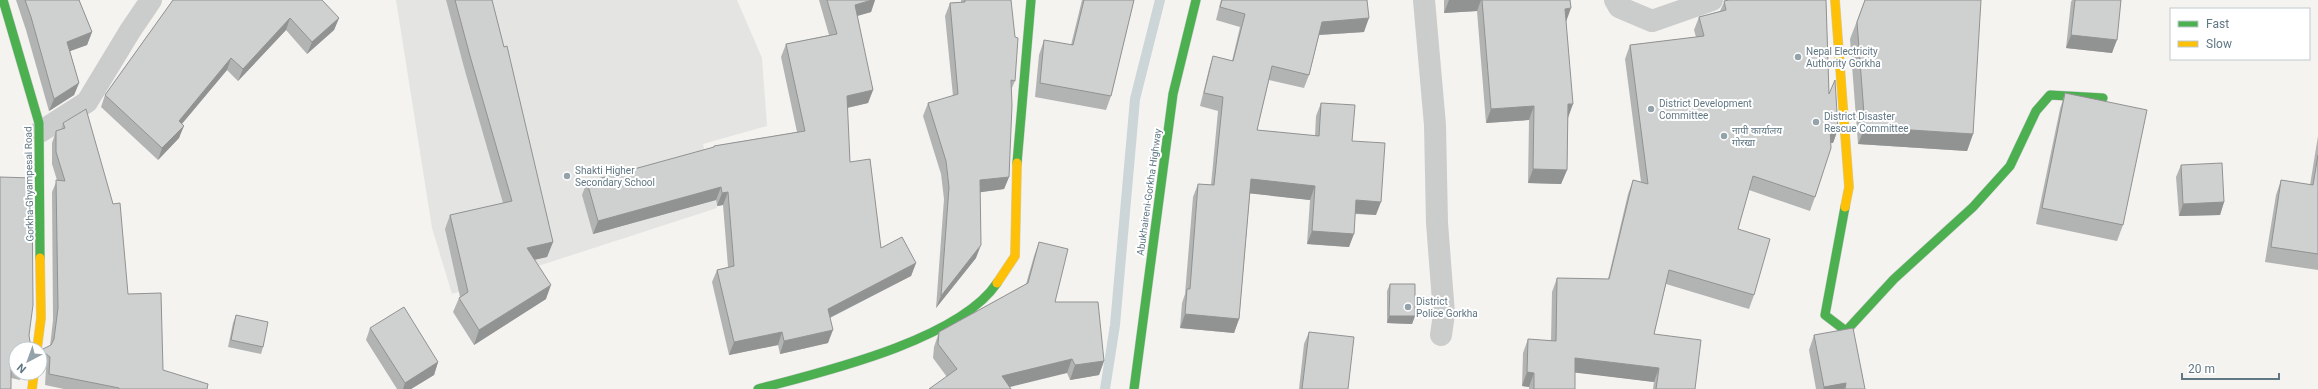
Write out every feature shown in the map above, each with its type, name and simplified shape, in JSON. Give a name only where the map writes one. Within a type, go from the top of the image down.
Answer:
[{"type":"street","name":"Gorkha-Ghyampesal Road","points":[[3,0],[39,123],[40,132],[41,318],[39,341]]},
{"type":"street","points":[[40,132],[87,102],[130,31],[151,0]]},
{"type":"street","points":[[758,389],[834,369],[940,330],[989,295],[1015,256],[1018,143],[1031,0]]},
{"type":"street","name":"Abukhaireni-Gorkha Highway","points":[[1134,389],[1173,94],[1196,0]]},
{"type":"street","points":[[1424,0],[1435,125],[1436,223],[1444,314],[1441,335]]},
{"type":"street","points":[[1615,0],[1619,7],[1652,21],[1712,0]]},
{"type":"street","points":[[1835,0],[1849,187],[1825,315],[1846,331],[1894,279],[1973,207],[2010,166],[2036,111],[2050,95],[2103,98]]},
{"type":"shaded area","name":"Shakti Higher Secondary School","points":[[396,0],[737,0],[762,58],[767,126],[703,144],[717,208],[452,294],[432,228]]},
{"type":"building","points":[[25,0],[79,0],[92,32],[67,42],[79,83],[54,99],[31,17]]},
{"type":"building","points":[[173,0],[322,0],[339,18],[312,42],[290,18],[243,69],[231,58],[179,121],[184,126],[162,148],[105,95]]},
{"type":"building","points":[[455,0],[492,0],[504,47],[507,46],[553,242],[527,248],[551,285],[479,330],[459,298],[468,292],[450,215],[512,201]]},
{"type":"building","points":[[827,0],[872,0],[855,5],[873,90],[847,96],[850,162],[870,159],[881,248],[902,237],[916,263],[828,309],[833,330],[784,341],[782,332],[734,342],[717,270],[734,266],[728,192],[722,193],[721,187],[598,221],[587,182],[714,146],[805,131],[786,44],[837,34]]},
{"type":"building","points":[[965,0],[1011,0],[1015,37],[1018,38],[1015,81],[1011,80],[1012,105],[1009,177],[980,180],[981,245],[941,296],[949,187],[946,161],[928,103],[958,94],[950,3],[965,2]]},
{"type":"building","points":[[1084,0],[1134,0],[1111,96],[1040,83],[1044,40],[1073,45]]},
{"type":"building","points":[[1222,0],[1367,0],[1369,18],[1322,22],[1309,75],[1272,66],[1257,130],[1319,136],[1321,103],[1355,105],[1352,141],[1385,143],[1381,202],[1356,200],[1354,234],[1312,231],[1315,186],[1251,179],[1239,319],[1185,314],[1187,289],[1190,289],[1198,184],[1214,185],[1223,97],[1204,93],[1213,56],[1233,61],[1245,14],[1220,7]]},
{"type":"building","points":[[1482,0],[1570,0],[1571,8],[1565,9],[1573,104],[1568,104],[1567,170],[1533,169],[1534,106],[1491,109]]},
{"type":"building","points":[[1826,0],[1829,94],[1835,80],[1838,129],[1830,128],[1831,148],[1815,197],[1753,176],[1738,229],[1770,239],[1754,295],[1669,270],[1654,334],[1701,340],[1695,389],[1656,389],[1659,368],[1575,358],[1575,389],[1534,389],[1534,373],[1527,372],[1528,339],[1556,341],[1557,278],[1609,279],[1633,180],[1648,184],[1630,45],[1704,36],[1699,17],[1726,10],[1724,1]]},
{"type":"building","points":[[1865,0],[1981,0],[1973,134],[1865,127],[1857,22]]},
{"type":"building","points":[[2075,0],[2121,0],[2117,40],[2071,35]]},
{"type":"building","points":[[2065,93],[2147,110],[2123,225],[2042,208]]},
{"type":"building","points":[[86,109],[113,204],[120,203],[128,294],[161,293],[163,370],[208,384],[207,389],[119,389],[49,374],[50,357],[48,355],[48,346],[51,345],[54,339],[58,308],[56,180],[65,181],[56,152],[56,131],[65,128],[63,123]]},
{"type":"building","points":[[2318,155],[2318,254],[2271,247],[2281,180],[2313,185]]},
{"type":"building","points":[[2222,163],[2224,202],[2183,204],[2181,165]]},
{"type":"building","points":[[0,177],[32,178],[33,305],[29,335],[30,341],[8,341],[8,381],[11,381],[11,389],[0,389]]},
{"type":"building","points":[[1039,242],[1068,249],[1055,302],[1098,302],[1104,361],[1075,365],[1072,359],[1002,376],[1011,389],[929,389],[957,369],[938,344],[939,332],[1028,283]]},
{"type":"building","points":[[1390,284],[1415,284],[1415,316],[1389,316]]},
{"type":"building","points":[[404,307],[438,362],[405,383],[370,328]]},
{"type":"building","points":[[236,315],[268,322],[263,347],[231,340]]},
{"type":"building","points":[[1853,328],[1865,389],[1845,389],[1846,383],[1824,387],[1814,335]]},
{"type":"building","points":[[1309,332],[1354,337],[1348,389],[1302,389]]},
{"type":"waterway","points":[[1105,389],[1115,325],[1135,99],[1160,0]]},
{"type":"traffic: fast","points":[[3,0],[39,123],[40,258]]},
{"type":"traffic: fast","points":[[1017,163],[1031,0]]},
{"type":"traffic: fast","points":[[1134,389],[1173,94],[1196,0]]},
{"type":"traffic: fast","points":[[1845,207],[1825,315],[1846,331],[1894,279],[1973,207],[2010,166],[2036,111],[2050,95],[2103,98]]},
{"type":"traffic: fast","points":[[758,389],[852,363],[888,351],[922,337],[953,321],[978,303],[997,283]]},
{"type":"traffic: slow","points":[[1835,0],[1849,187],[1845,207]]},
{"type":"traffic: slow","points":[[997,283],[1015,256],[1017,163]]},
{"type":"traffic: slow","points":[[38,341],[41,318],[40,258]]},
{"type":"traffic: slow","points":[[32,389],[33,381]]},
{"type":"place","name":"Nepal Electricity Authority Gorkha","points":[[1798,57]]},
{"type":"place","name":"District Development Committee","points":[[1651,109]]},
{"type":"place","name":"District Disaster Rescue Committee","points":[[1816,122]]},
{"type":"place","name":"नापी कार्यालय गोरखा","points":[[1724,136]]},
{"type":"place","name":"Shakti Higher Secondary School","points":[[567,176]]},
{"type":"place","name":"District Police Gorkha","points":[[1408,307]]}]
